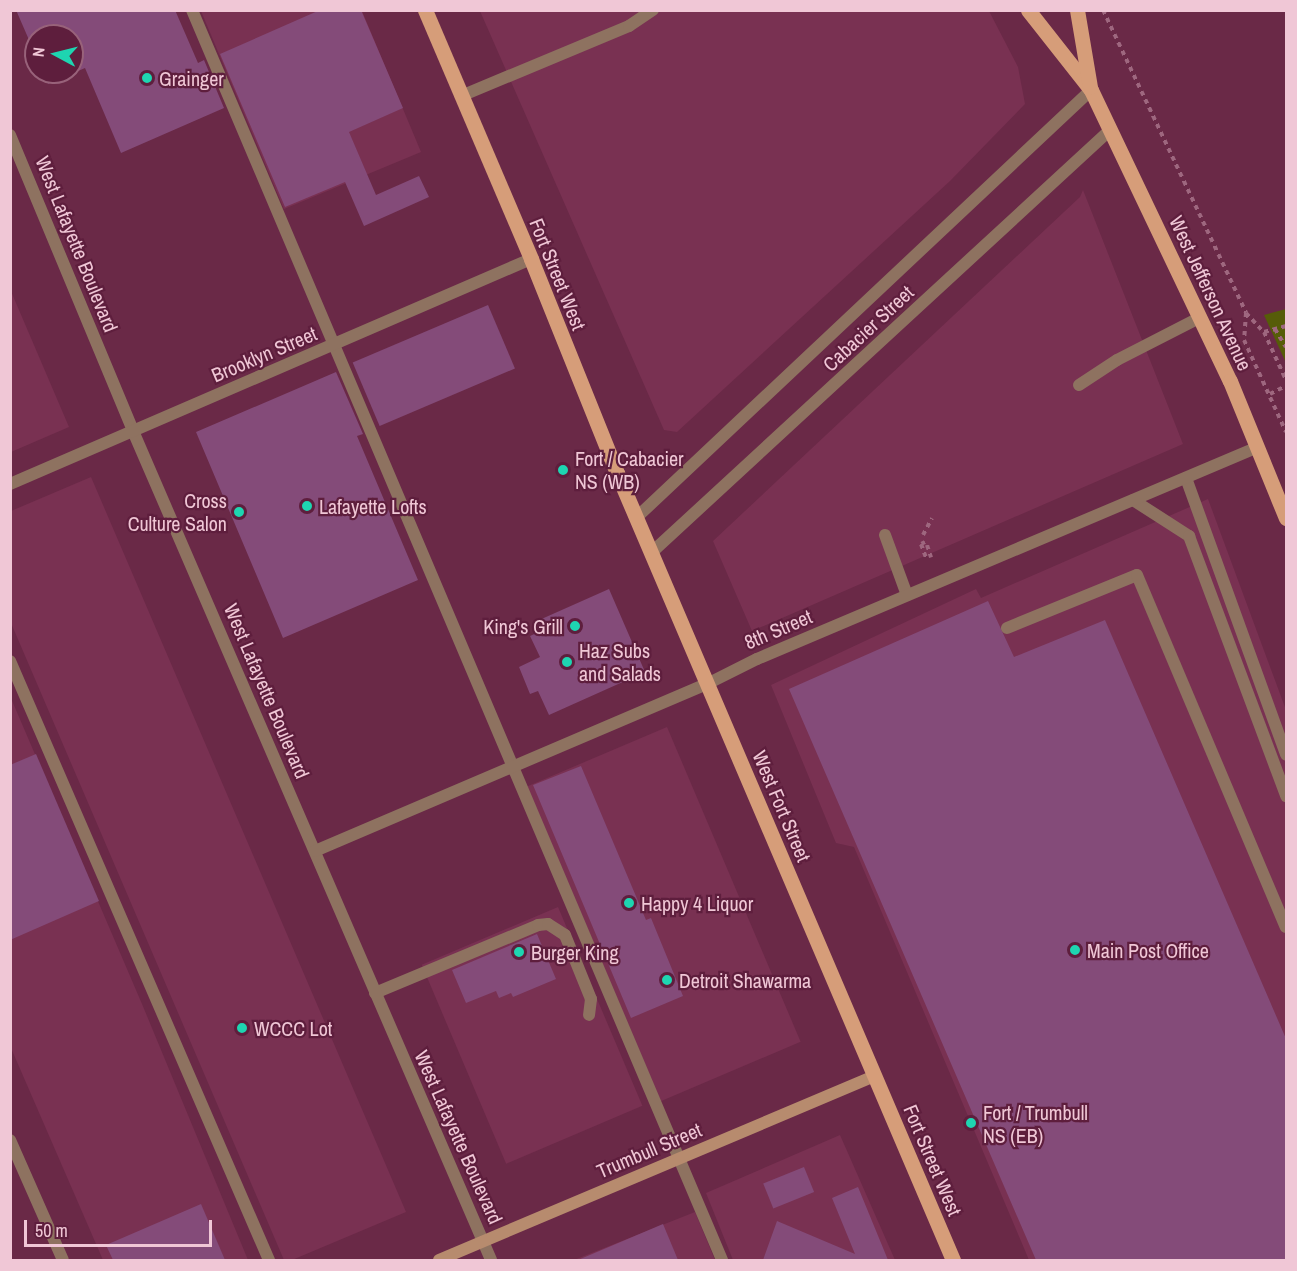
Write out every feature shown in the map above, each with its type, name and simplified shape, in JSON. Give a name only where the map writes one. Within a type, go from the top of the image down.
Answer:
[{"type":"main road","name":"Fort Street West","points":[[425,10],[531,259],[651,554]]},
{"type":"main road","name":"West Jefferson Avenue","points":[[1028,10],[1091,90],[1201,318],[1287,518]]},
{"type":"main road","name":"West Jefferson Avenue","points":[[1077,10],[1091,90]]},
{"type":"main road","name":"West Fort Street","points":[[651,554],[874,1076]]},
{"type":"main road","name":"Fort Street West","points":[[874,1076],[953,1260]]},
{"type":"street","points":[[192,10],[511,767],[722,1260]]},
{"type":"street","points":[[461,96],[629,26],[653,10]]},
{"type":"street","name":"Cabacier Street","points":[[636,518],[1091,90]]},
{"type":"street","name":"Cabacier Street","points":[[651,554],[1110,130]]},
{"type":"street","name":"West Lafayette Boulevard","points":[[10,135],[133,431],[491,1260]]},
{"type":"street","name":"Brooklyn Street","points":[[10,484],[531,259]]},
{"type":"street","points":[[1079,385],[1117,360],[1201,318]]},
{"type":"street","name":"8th Street","points":[[315,851],[707,684],[757,658],[1258,447]]},
{"type":"street","points":[[1186,478],[1287,754]]},
{"type":"street","points":[[1133,500],[1190,536],[1287,796]]},
{"type":"street","points":[[885,536],[907,595]]},
{"type":"street","points":[[1007,628],[1137,575],[1286,922]]},
{"type":"street","points":[[10,661],[269,1260]]},
{"type":"street","points":[[375,993],[538,925],[548,924],[565,935],[591,999],[589,1015]]},
{"type":"street","name":"Trumbull Street","points":[[439,1260],[874,1076]]},
{"type":"street","points":[[10,1140],[63,1260]]},
{"type":"path","points":[[1103,10],[1246,313],[1264,332],[1287,380]]},
{"type":"path","points":[[1246,313],[1244,340],[1287,432]]},
{"type":"path","points":[[1264,332],[1287,326]]},
{"type":"path","points":[[1275,329],[1287,347]]},
{"type":"path","points":[[1270,394],[1287,386]]},
{"type":"path","points":[[923,535],[932,518]]},
{"type":"path","points":[[926,543],[921,544],[928,557]]},
{"type":"shaded area","points":[[201,11],[362,11],[421,152],[284,209]]},
{"type":"shaded area","points":[[480,11],[989,11],[1018,67],[1025,104],[950,181],[677,432],[664,430]]},
{"type":"shaded area","points":[[1083,190],[1183,444],[752,631],[713,541],[1080,197]]},
{"type":"shaded area","points":[[10,289],[69,427],[11,452],[10,452]]},
{"type":"shaded area","name":"WCCC Lot","points":[[91,477],[406,1212],[292,1260],[284,1260],[11,623],[11,511]]},
{"type":"shaded area","name":"Main Post Office","points":[[1208,499],[1286,710],[1286,1260],[1029,1260],[854,847],[836,843],[771,685],[976,589],[981,598]]},
{"type":"shaded area","points":[[10,696],[142,1004],[248,1260],[103,1260],[11,1048]]},
{"type":"shaded area","points":[[667,727],[801,1042],[661,1101],[527,786]]},
{"type":"shaded area","points":[[558,907],[642,1106],[506,1164],[422,965]]},
{"type":"shaded area","points":[[840,1135],[895,1260],[733,1260],[706,1193]]},
{"type":"shaded area","points":[[695,1212],[715,1260],[574,1260]]},
{"type":"green space","points":[[1286,309],[1286,363],[1264,315]]},
{"type":"building","name":"Grainger","points":[[16,10],[175,10],[198,63],[204,60],[224,108],[121,153],[84,68],[84,24],[24,24],[24,28]]},
{"type":"building","points":[[320,10],[361,10],[403,108],[349,132],[376,195],[419,176],[429,197],[364,226],[345,182],[285,207],[220,54]]},
{"type":"building","points":[[488,305],[515,369],[380,426],[353,362]]},
{"type":"building","name":"Lafayette Lofts","points":[[336,372],[363,434],[357,436],[418,580],[283,638],[196,432]]},
{"type":"building","points":[[609,589],[645,672],[549,715],[538,691],[530,694],[519,667],[540,657],[530,636],[541,631],[537,621]]},
{"type":"building","name":"Main Post Office","points":[[988,601],[1014,657],[1105,620],[1287,1041],[1287,1260],[1036,1260],[789,689]]},
{"type":"building","points":[[36,754],[99,901],[10,940],[10,765]]},
{"type":"building","points":[[581,766],[646,920],[651,918],[683,996],[631,1018],[533,785]]},
{"type":"building","name":"Burger King","points":[[537,934],[556,979],[513,997],[511,993],[499,998],[496,991],[466,1003],[452,970]]},
{"type":"building","points":[[804,1167],[814,1192],[773,1209],[763,1183]]},
{"type":"building","points":[[858,1187],[888,1260],[763,1260],[777,1221],[855,1254],[832,1198]]},
{"type":"building","points":[[201,1204],[225,1260],[113,1260],[106,1245]]},
{"type":"building","points":[[663,1224],[678,1260],[578,1260]]},
{"type":"place","name":"Grainger","points":[[147,78]]},
{"type":"place","name":"Fort / Cabacier NS (WB)","points":[[563,470]]},
{"type":"place","name":"Lafayette Lofts","points":[[307,506]]},
{"type":"place","name":"Cross Culture Salon","points":[[239,512]]},
{"type":"place","name":"King's Grill","points":[[575,626]]},
{"type":"place","name":"Haz Subs and Salads","points":[[567,662]]},
{"type":"place","name":"Happy 4 Liquor","points":[[629,903]]},
{"type":"place","name":"Main Post Office","points":[[1075,950]]},
{"type":"place","name":"Burger King","points":[[519,952]]},
{"type":"place","name":"Detroit Shawarma","points":[[667,980]]},
{"type":"place","name":"WCCC Lot","points":[[242,1028]]},
{"type":"place","name":"Fort / Trumbull NS (EB)","points":[[971,1123]]}]
